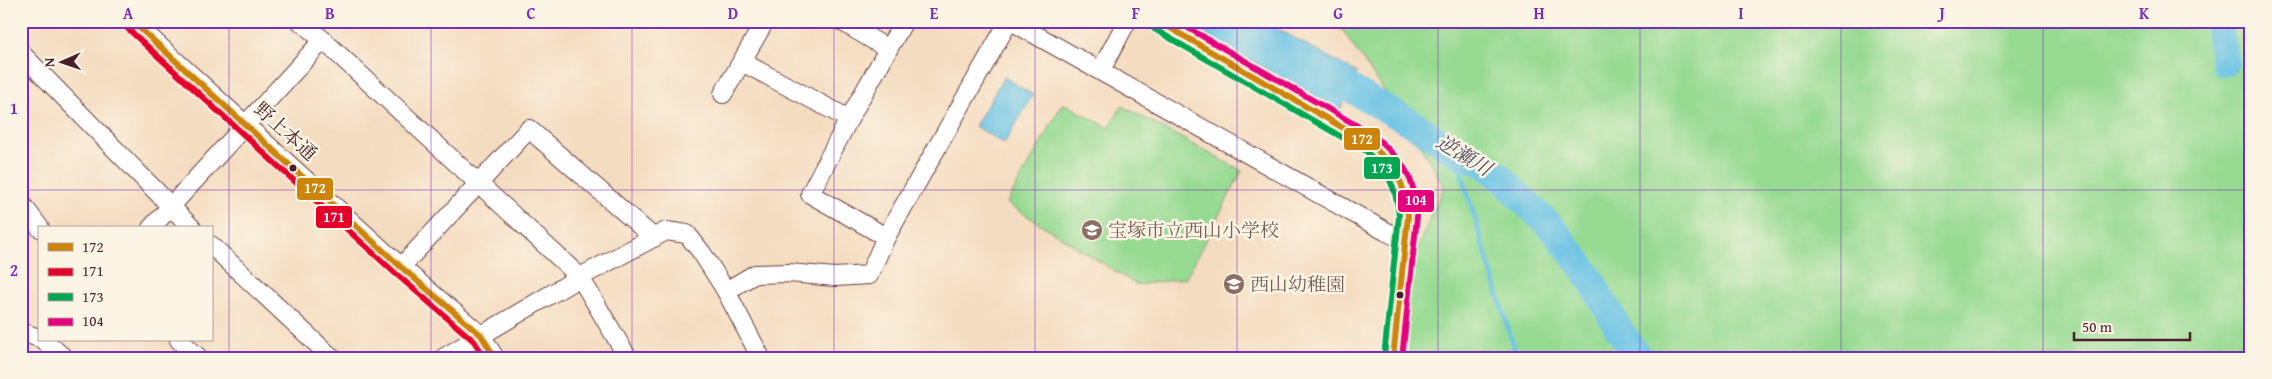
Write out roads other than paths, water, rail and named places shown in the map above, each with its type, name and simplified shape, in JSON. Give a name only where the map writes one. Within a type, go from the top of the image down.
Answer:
[{"type":"main road","points":[[1158,21],[1371,144],[1393,166],[1404,188],[1408,216],[1393,358]]},
{"type":"street","name":"野上本通","points":[[132,21],[401,267],[481,336],[495,358]]},
{"type":"street","points":[[300,21],[580,277],[628,358]]},
{"type":"street","points":[[723,94],[765,21]]},
{"type":"street","points":[[841,21],[888,49]]},
{"type":"street","points":[[886,237],[810,194],[849,119],[904,21]]},
{"type":"street","points":[[726,291],[755,274],[789,273],[835,277],[869,276],[886,237],[1010,21],[1404,240]]},
{"type":"street","points":[[1100,70],[1128,21]]},
{"type":"street","points":[[153,226],[323,40]]},
{"type":"street","points":[[21,53],[190,226]]},
{"type":"street","points":[[742,62],[849,119]]},
{"type":"street","points":[[401,267],[529,129],[654,238]]},
{"type":"street","points":[[21,203],[38,226]]},
{"type":"street","points":[[443,358],[580,277],[666,232],[687,234],[702,253],[726,291],[761,358]]},
{"type":"street","points":[[212,247],[332,358]]},
{"type":"street","points":[[21,332],[38,338]]},
{"type":"street","points":[[46,342],[64,358]]},
{"type":"street","points":[[181,342],[199,358]]},
{"type":"water","points":[[1181,21],[1264,21],[1357,73],[1340,110]]},
{"type":"water","points":[[1004,77],[1033,95],[1004,144],[975,126]]},
{"type":"waterway","points":[[2218,21],[2225,63]]},
{"type":"waterway","name":"逆瀬川","points":[[1318,70],[1423,130],[1455,152],[1480,162],[1500,177],[1554,230],[1586,272],[1621,333],[1639,358]]},
{"type":"waterway","points":[[1455,152],[1517,358]]},
{"type":"place","name":"宝塚市立西山小学校","points":[[1092,230]]},
{"type":"place","name":"西山幼稚園","points":[[1234,284]]}]
